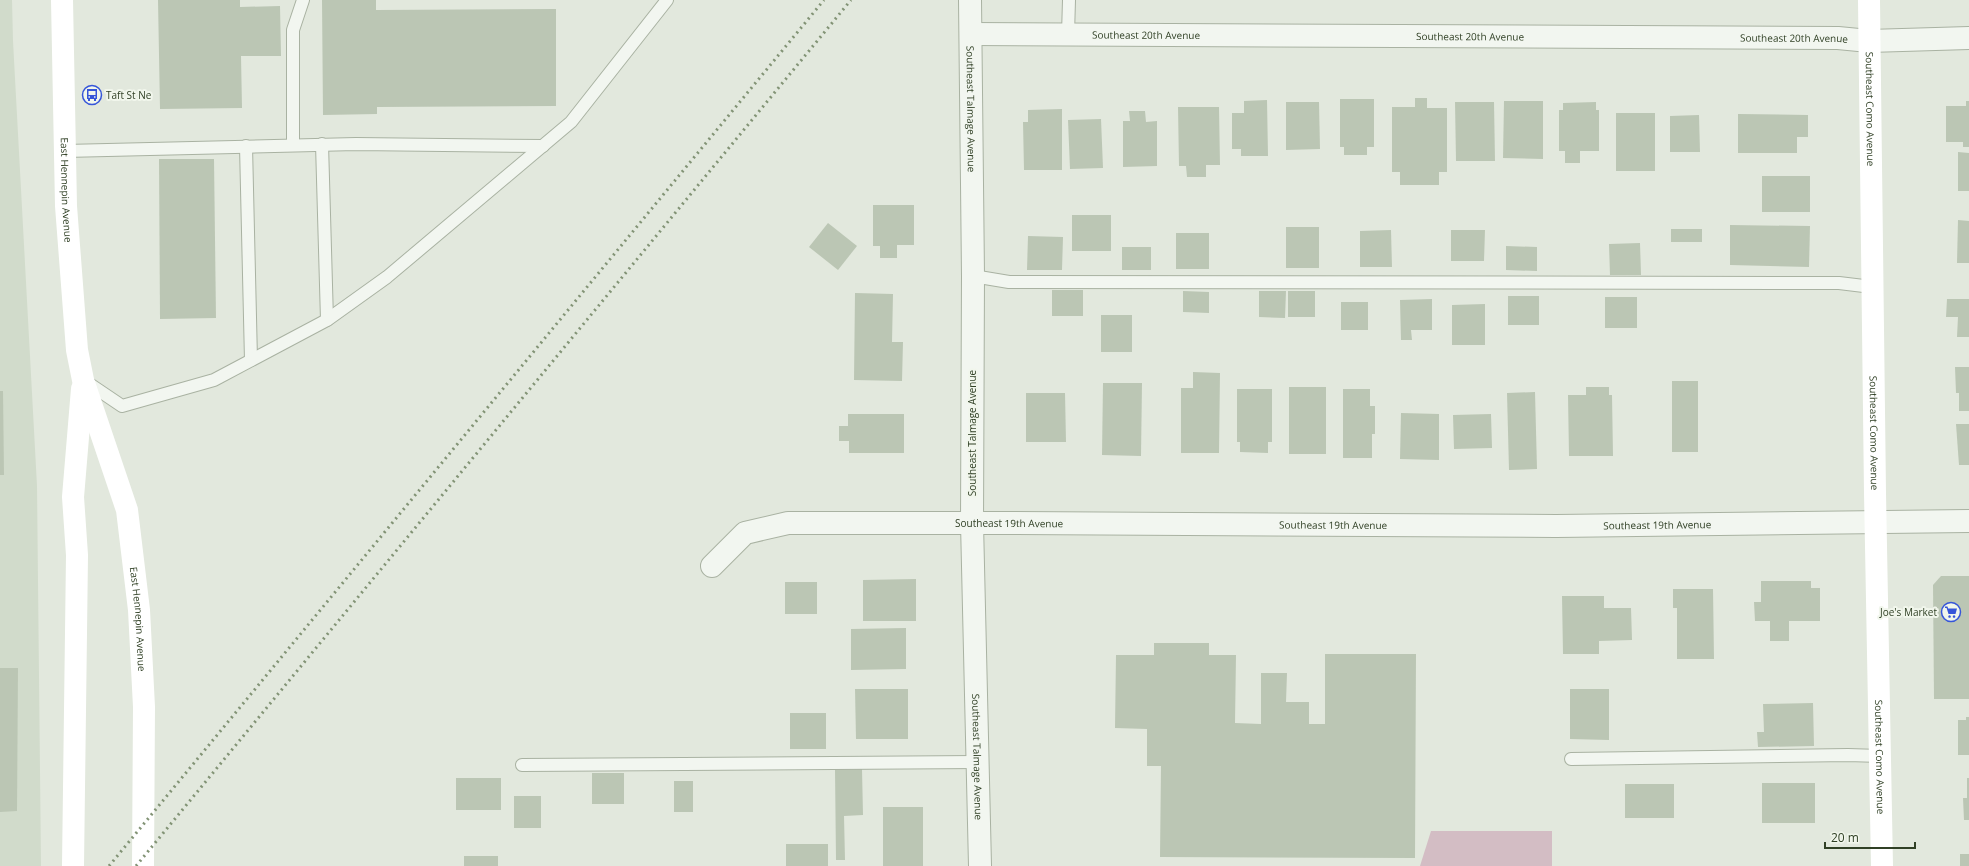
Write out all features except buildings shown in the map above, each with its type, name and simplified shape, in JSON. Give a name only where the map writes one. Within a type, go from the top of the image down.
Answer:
[{"type":"main road","name":"East Hennepin Avenue","points":[[62,0],[68,249],[77,350],[83,380],[127,510],[139,610],[144,707],[143,866]]},
{"type":"main road","name":"Southeast Como Avenue","points":[[1869,0],[1875,521],[1882,866]]},
{"type":"main road","name":"East Hennepin Avenue","points":[[74,866],[77,556],[73,497],[83,380]]},
{"type":"street","name":"Southeast Talmage Avenue","points":[[970,0],[973,276],[972,522],[980,866]]},
{"type":"street","name":"Southeast 20th Avenue","points":[[971,34],[1838,38],[1869,41],[1969,38]]},
{"type":"street","name":"Southeast 19th Avenue","points":[[712,566],[745,533],[788,523],[972,522],[1556,526],[1969,521]]},
{"type":"lane","points":[[293,145],[293,30],[303,0]]},
{"type":"lane","points":[[83,380],[122,406],[214,380],[327,320],[387,277],[571,122],[667,0]]},
{"type":"lane","points":[[1068,34],[1069,0]]},
{"type":"lane","points":[[65,151],[322,144],[543,146]]},
{"type":"lane","points":[[322,144],[327,320]]},
{"type":"lane","points":[[246,146],[251,360]]},
{"type":"lane","points":[[973,276],[1008,282],[1823,283],[1872,287]]},
{"type":"lane","points":[[1570,759],[1848,755],[1880,756]]},
{"type":"lane","points":[[522,765],[978,762]]},
{"type":"shaded area","points":[[0,0],[12,0],[37,486],[41,866],[0,866]]},
{"type":"shaded area","points":[[1431,831],[1552,831],[1552,866],[1420,866]]},
{"type":"railway","points":[[109,866],[824,0]]},
{"type":"railway","points":[[136,866],[851,0]]},
{"type":"place","name":"Taft St Ne","points":[[92,95]]},
{"type":"place","name":"Joe's Market","points":[[1951,612]]}]
